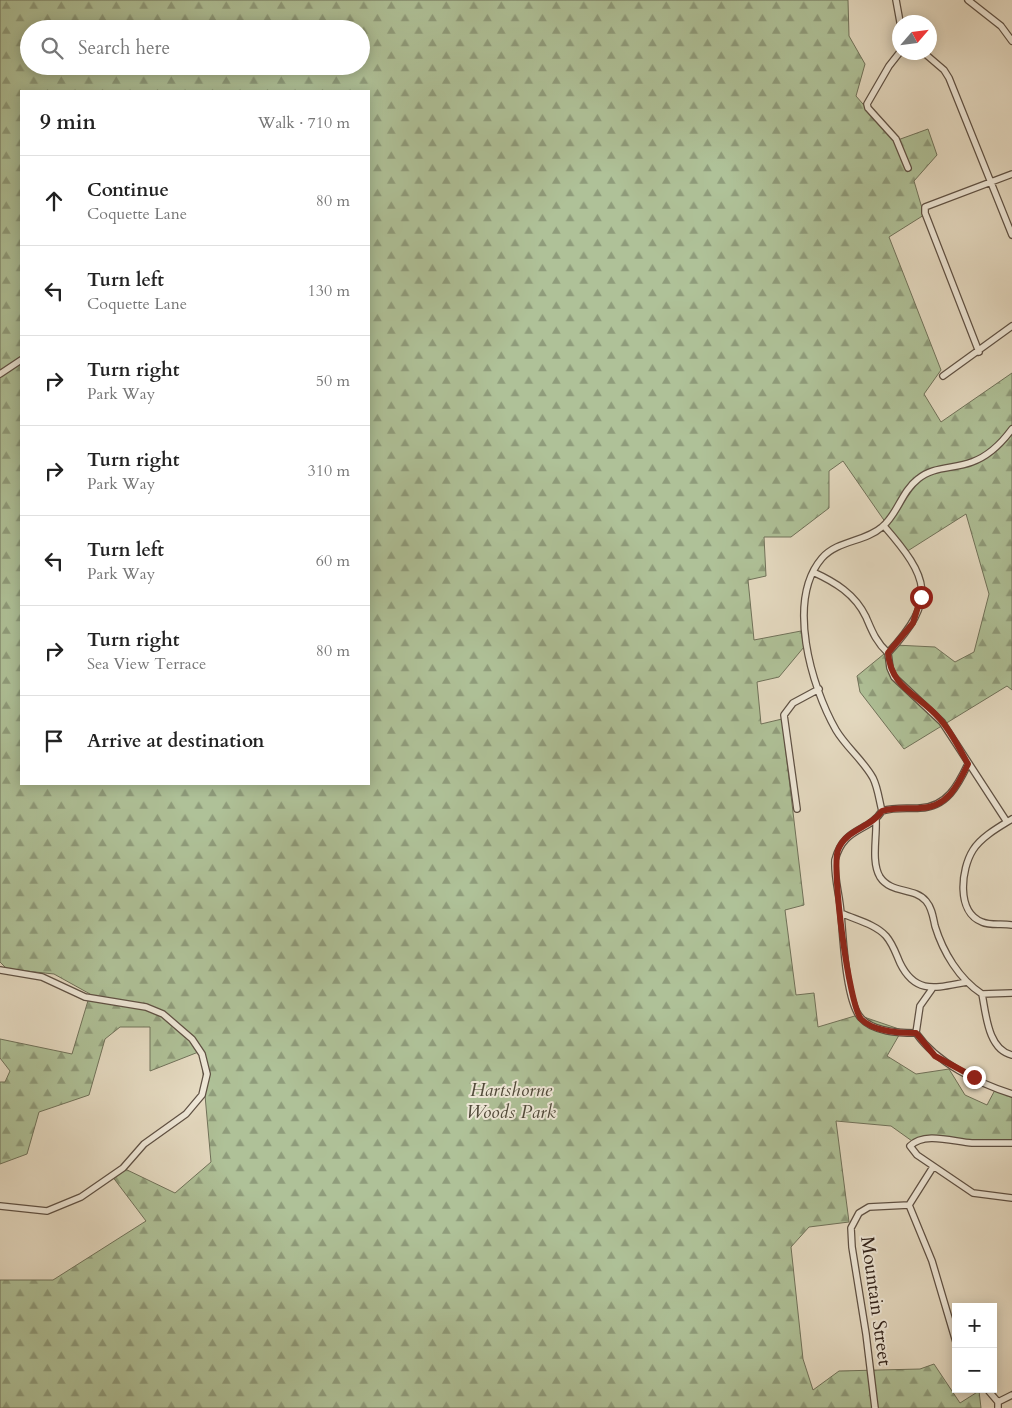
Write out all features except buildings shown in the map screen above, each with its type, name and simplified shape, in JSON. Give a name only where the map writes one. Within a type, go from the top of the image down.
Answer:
[{"type":"street","points":[[896,0],[899,15]]},
{"type":"street","points":[[968,0],[1000,26],[1012,41]]},
{"type":"street","points":[[894,60],[867,104],[868,108],[896,140],[908,168]]},
{"type":"street","points":[[932,60],[944,70],[949,78],[1012,235]]},
{"type":"street","points":[[979,352],[925,213],[925,207],[1012,174]]},
{"type":"street","points":[[943,376],[979,352],[1012,326]]},
{"type":"street","points":[[0,374],[20,361]]},
{"type":"street","points":[[1012,429],[1002,443],[980,458],[972,462],[932,471],[919,478],[905,492],[884,526],[869,536],[830,551],[822,558],[813,572],[806,593],[805,638],[819,689],[839,735],[872,776],[882,811],[876,822],[876,852],[879,876],[892,888],[917,894],[925,899],[932,911],[945,949],[966,982],[982,994],[1012,993]]},
{"type":"street","points":[[884,526],[913,562],[918,572],[921,589],[921,601],[914,622],[888,653]]},
{"type":"street","points":[[813,572],[836,584],[853,598],[865,616],[874,637],[888,653],[890,668],[894,677],[942,722],[968,764],[1010,820],[982,840],[973,850],[966,867],[964,896],[970,912],[981,922],[1012,925]]},
{"type":"street","points":[[797,809],[784,715],[793,703],[819,689]]},
{"type":"street","points":[[882,811],[898,807],[931,807],[941,802],[957,786],[968,764]]},
{"type":"street","points":[[876,822],[849,835],[837,851],[835,875],[849,985],[854,1005],[861,1018],[884,1029],[916,1033]]},
{"type":"street","points":[[841,913],[869,925],[885,935],[906,975],[914,981],[932,989],[966,982]]},
{"type":"street","points":[[0,970],[42,977],[85,997],[154,1010],[174,1021],[198,1048],[207,1074],[199,1100],[178,1121],[144,1144],[123,1168],[80,1197],[52,1211],[34,1211],[0,1206]]},
{"type":"street","points":[[932,989],[920,1006],[916,1033],[923,1044],[938,1058],[1012,1094]]},
{"type":"street","points":[[982,994],[992,1036],[1002,1051],[1012,1055]]},
{"type":"street","points":[[1012,1143],[922,1139],[910,1146],[911,1149],[933,1167],[973,1193],[1012,1198]]},
{"type":"street","points":[[933,1167],[910,1206],[932,1260],[952,1328]]},
{"type":"street","name":"Mountain Street","points":[[875,1408],[866,1334],[852,1247],[851,1228],[859,1213],[869,1207],[910,1206]]},
{"type":"street","points":[[990,1393],[998,1405],[1012,1395]]},
{"type":"green space","name":"Hartshorne Woods Park","points":[[0,0],[848,0],[849,36],[865,64],[856,96],[895,141],[928,129],[937,155],[914,181],[924,215],[889,237],[941,370],[924,394],[941,422],[1012,373],[1012,690],[1007,686],[904,749],[860,692],[857,676],[895,645],[935,647],[955,662],[974,652],[989,594],[966,514],[906,552],[843,461],[829,471],[829,508],[791,537],[764,537],[766,576],[748,580],[754,640],[801,631],[804,647],[779,677],[757,682],[761,724],[782,719],[804,905],[785,910],[796,995],[814,993],[818,1027],[858,1015],[902,1030],[887,1056],[916,1074],[949,1069],[965,1095],[987,1105],[996,1088],[1012,1093],[1012,1142],[912,1141],[891,1126],[836,1121],[849,1222],[809,1227],[791,1247],[803,1359],[813,1390],[839,1371],[920,1369],[934,1364],[960,1403],[976,1393],[979,1393],[981,1408],[0,1408],[0,1280],[53,1280],[146,1221],[112,1176],[121,1167],[175,1193],[211,1162],[201,1051],[150,1071],[150,1027],[120,1027],[105,1039],[89,1095],[39,1112],[27,1154],[0,1164],[0,1082],[5,1082],[10,1071],[0,1058],[0,1039],[72,1054],[90,994],[54,974],[7,969],[0,962]]},
{"type":"route","points":[[921,597],[918,613],[913,623],[906,634],[888,653],[890,668],[899,683],[922,701],[942,722],[952,735],[968,764],[957,786],[941,802],[931,807],[894,807],[882,811],[876,820],[849,835],[837,851],[835,875],[849,985],[856,1011],[864,1021],[873,1025],[900,1033],[916,1033],[923,1044],[935,1056],[974,1077]]}]
